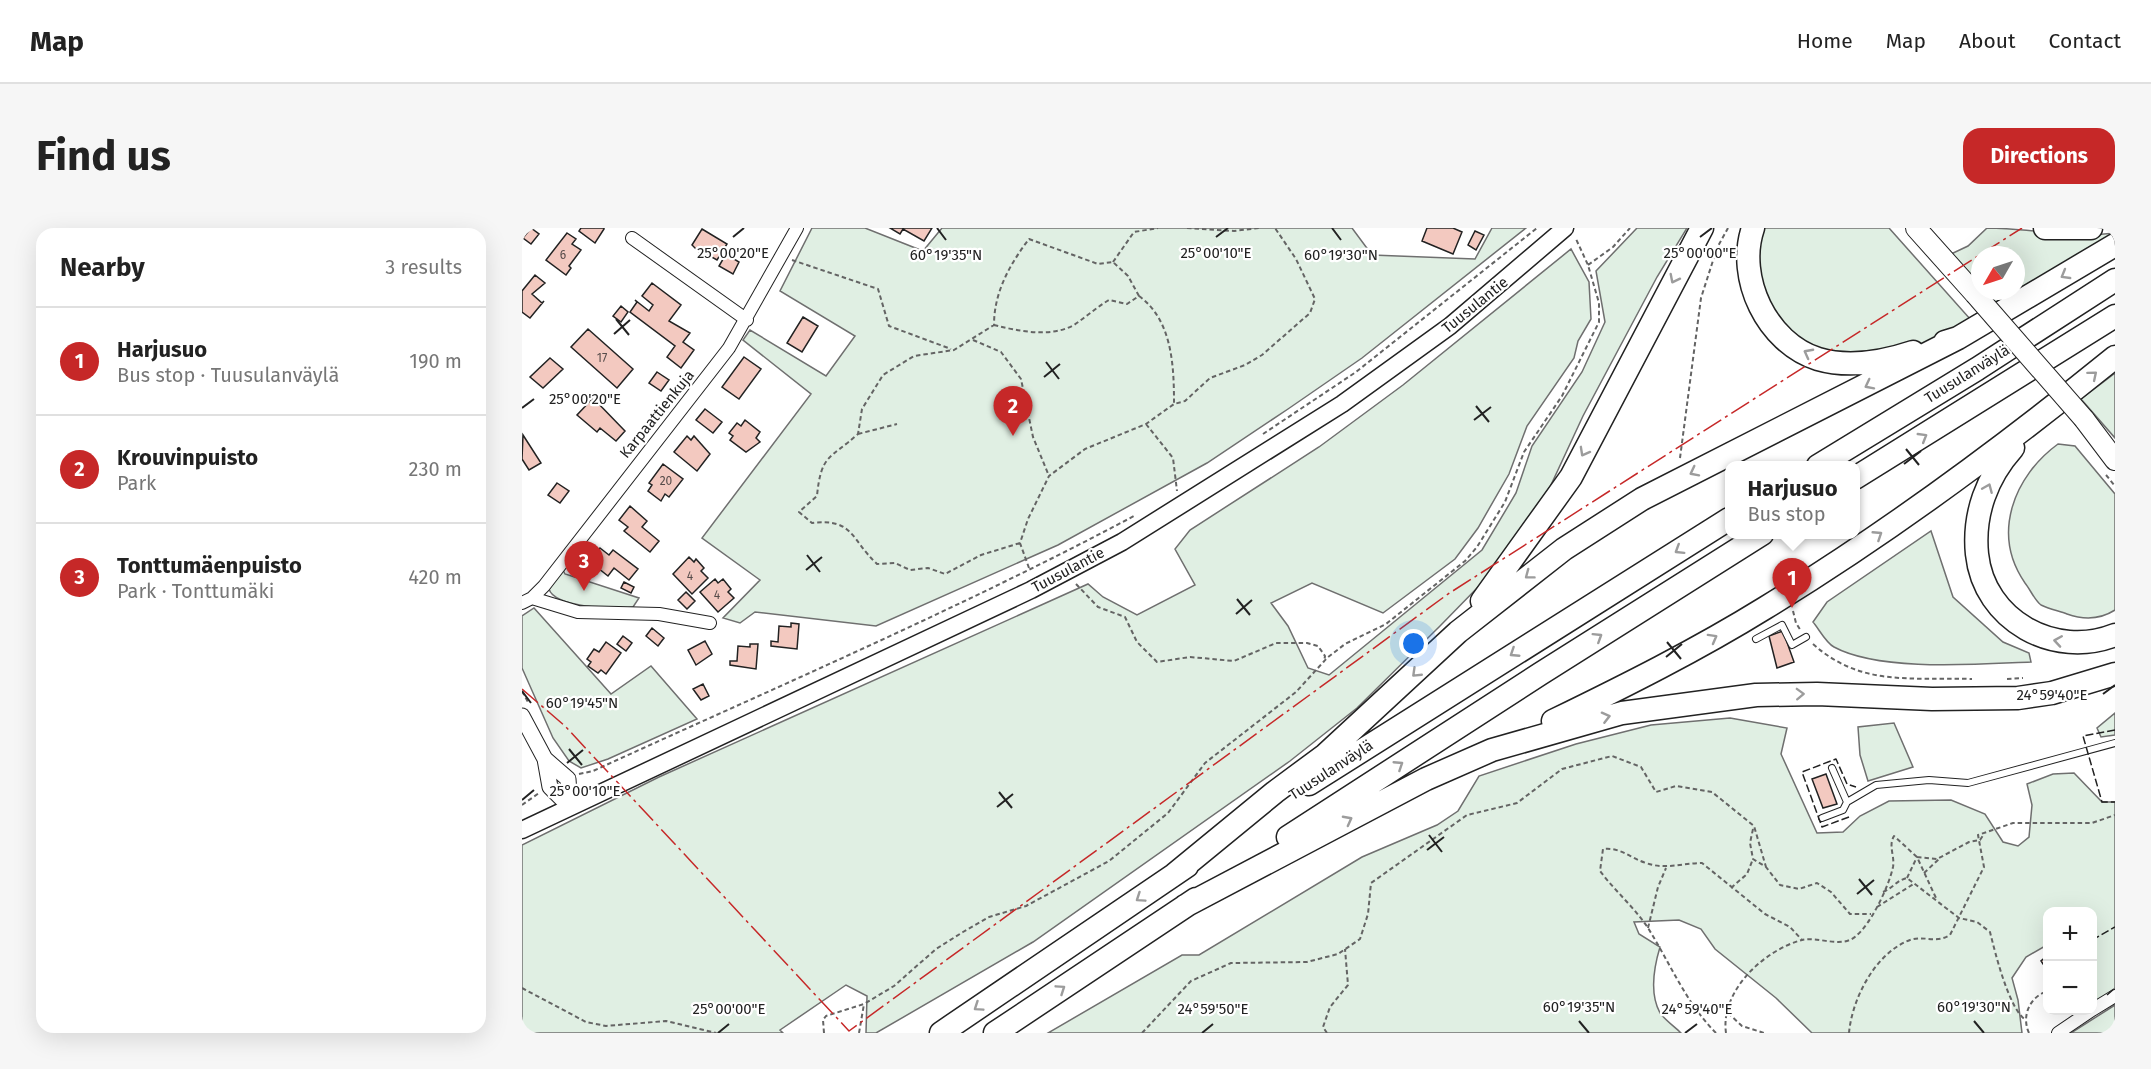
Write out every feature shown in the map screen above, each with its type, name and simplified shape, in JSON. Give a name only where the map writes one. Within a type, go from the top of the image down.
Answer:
[{"type":"highway","points":[[1458,632],[1571,477],[1702,228]]},
{"type":"highway","points":[[1753,228],[1748,262],[1752,285],[1761,309],[1775,330],[1794,346],[1817,358],[1841,363],[1870,362],[1898,357],[1958,338]]},
{"type":"highway","points":[[2045,228],[2091,228]]},
{"type":"highway","points":[[1175,874],[1275,792],[1325,756],[1458,632],[1563,549],[1642,499],[1958,338],[2115,245]]},
{"type":"highway","name":"Tuusulanväylä","points":[[1825,461],[1977,369],[2115,280]]},
{"type":"highway","name":"Tuusulanväylä","points":[[1860,475],[2115,316]]},
{"type":"highway","points":[[1185,906],[1426,779],[1492,750],[1630,683],[1765,608],[1890,527],[2038,421],[2115,357]]},
{"type":"highway","points":[[2038,421],[1999,464],[1987,486],[1980,508],[1977,532],[1977,555],[1984,579],[2009,617],[2027,630],[2050,641],[2074,644],[2102,640],[2115,635]]},
{"type":"highway","name":"Tuusulanväylä","points":[[941,1033],[1272,808],[1521,648],[1725,521]]},
{"type":"highway","points":[[995,1033],[1530,680],[1754,539]]},
{"type":"highway","points":[[1492,750],[1622,713],[1696,701],[1756,695],[1817,694],[1943,699],[2018,698],[2052,693],[2115,674]]},
{"type":"main road","points":[[1916,228],[2084,419],[2115,451]]},
{"type":"main road","name":"Tuusulantie","points":[[522,830],[1061,574],[1191,501],[1342,404],[1450,326],[1570,233]]},
{"type":"main road","points":[[2084,419],[2115,460]]},
{"type":"street","name":"Karpaattienkuja","points":[[527,601],[729,348],[747,320],[797,228]]},
{"type":"street","points":[[632,238],[747,320]]},
{"type":"street","points":[[527,601],[578,612],[659,614],[710,623]]},
{"type":"street","points":[[522,716],[545,759],[550,787],[570,807]]},
{"type":"street","points":[[2097,1007],[2115,996]]},
{"type":"street","points":[[2058,1033],[2085,1015]]},
{"type":"lane","points":[[1756,639],[1782,625],[1792,645],[1806,637]]},
{"type":"lane","points":[[1822,818],[1843,810],[1847,802],[1876,785],[1929,780],[1968,783],[2115,743]]},
{"type":"lane","points":[[1832,768],[1847,802]]},
{"type":"path","points":[[994,325],[994,311],[1001,285],[1015,258],[1029,239],[1098,264],[1113,262],[1134,232],[1158,228]]},
{"type":"path","points":[[1187,228],[1234,231],[1259,228]]},
{"type":"path","points":[[1029,568],[1020,543],[1028,519],[1049,476],[1085,449],[1146,424],[1174,404],[1185,401],[1210,378],[1245,365],[1262,355],[1310,313],[1315,299],[1296,259],[1275,228]]},
{"type":"path","points":[[1263,435],[1356,372],[1537,228]]},
{"type":"path","points":[[1588,265],[1612,247],[1629,228]]},
{"type":"path","points":[[1680,461],[1701,298],[1716,248],[1728,228]]},
{"type":"path","points":[[824,1033],[823,1020],[834,1012],[864,1004],[894,986],[948,940],[989,917],[1026,906],[1109,861],[1131,845],[1168,813],[1205,763],[1296,692],[1324,662],[1345,644],[1386,624],[1449,575],[1477,546],[1505,502],[1524,452],[1562,396],[1599,322],[1599,303],[1588,265],[1570,233]]},
{"type":"path","points":[[782,257],[878,289],[890,326],[954,350]]},
{"type":"path","points":[[1113,262],[1128,276],[1139,296],[1150,304],[1162,324],[1172,354],[1174,404]]},
{"type":"path","points":[[858,434],[862,409],[883,375],[914,356],[954,350],[994,325],[1030,332],[1058,331],[1073,325],[1109,300],[1127,304],[1139,296]]},
{"type":"path","points":[[972,340],[1001,352],[1020,379],[1034,437],[1049,476]]},
{"type":"path","points":[[897,424],[858,434],[825,459],[819,476],[817,496],[799,512],[812,523],[831,520],[850,530],[863,552],[877,564],[895,563],[910,570],[928,568],[945,574],[981,555],[1020,543]]},
{"type":"path","points":[[1146,424],[1173,458],[1177,491]]},
{"type":"path","points":[[1171,495],[1186,485]]},
{"type":"path","points":[[579,774],[604,766],[1029,568],[1136,515]]},
{"type":"path","points":[[1061,574],[1077,584],[1098,607],[1125,618],[1137,642],[1156,662],[1190,657],[1234,661],[1276,643],[1308,643],[1318,646],[1325,656],[1324,662]]},
{"type":"path","points":[[1792,608],[1796,623],[1806,637],[1829,658],[1851,670],[1872,676],[1980,680]]},
{"type":"path","points":[[2003,679],[2027,678]]},
{"type":"path","points":[[1142,1033],[1191,981],[1232,963],[1307,962],[1338,954],[1360,939],[1368,914],[1371,883],[1467,815],[1517,803],[1562,769],[1612,756],[1641,767],[1656,792],[1676,786],[1712,792],[1754,826],[1766,867]]},
{"type":"path","points":[[522,805],[537,793]]},
{"type":"path","points":[[1917,857],[1937,859],[1969,842],[1980,840],[1986,832],[2013,823],[2092,823],[2115,815]]},
{"type":"path","points":[[1731,888],[1747,874],[1753,859],[1749,843],[1754,826]]},
{"type":"path","points":[[1726,1033],[1727,1013],[1736,988],[1771,954],[1802,940],[1844,941],[1856,937],[1877,907],[1893,866],[1891,842],[1894,836],[1917,857],[1936,898]]},
{"type":"path","points":[[1849,1033],[1857,995],[1880,961],[1911,940],[1942,940],[1950,935],[1984,867],[1980,840]]},
{"type":"path","points":[[1716,1033],[1705,1022],[1672,973],[1648,928],[1600,871],[1603,849],[1623,850],[1647,864],[1667,867],[1702,862],[1765,914],[1790,927],[1802,940]]},
{"type":"path","points":[[1907,878],[1917,857]]},
{"type":"path","points":[[1924,873],[1937,864],[1941,857]]},
{"type":"path","points":[[1753,859],[1766,867],[1780,885],[1799,889],[1817,883],[1831,892],[1850,914],[1872,914]]},
{"type":"path","points":[[1648,928],[1659,886],[1667,867]]},
{"type":"path","points":[[1883,892],[1891,889],[1899,880],[1907,878],[1936,898],[1959,918],[1977,922],[1990,932],[1997,962],[2006,981],[2013,1007],[2026,1020]]},
{"type":"path","points":[[1877,907],[1915,883]]},
{"type":"path","points":[[1327,1033],[1323,1027],[1330,1007],[1348,985],[1345,949]]},
{"type":"path","points":[[522,988],[586,1022],[606,1026],[666,1021],[716,1033]]},
{"type":"path","points":[[2029,1033],[2026,1020],[2032,999],[2043,994]]},
{"type":"path","points":[[859,1033],[864,1004]]},
{"type":"path","points":[[1727,1013],[1742,1026],[1764,1033]]},
{"type":"green space","points":[[812,228],[865,228],[923,251],[942,228],[1352,228],[1372,255],[1475,259],[1492,228],[1526,228],[1362,358],[1288,409],[1207,463],[1058,545],[876,626],[755,612],[740,623],[723,618],[760,580],[702,538],[811,394],[743,340],[750,330],[826,376],[855,336],[780,291]]},
{"type":"green space","points":[[1637,228],[1687,228],[1657,277],[1583,416],[1550,487],[1481,584],[1357,708],[1290,761],[1033,942],[876,1033],[866,1033],[867,996],[846,985],[780,1030],[783,1033],[522,1033],[522,845],[659,777],[1088,584],[1103,597],[1137,615],[1195,585],[1175,549],[1190,530],[1319,447],[1403,385],[1571,249],[1589,282],[1591,319],[1578,341],[1574,358],[1527,426],[1509,474],[1478,528],[1455,559],[1383,613],[1312,583],[1271,603],[1288,626],[1308,668],[1329,675],[1482,550],[1516,493],[1532,446],[1582,372],[1605,322],[1596,271]]},
{"type":"green space","points":[[1761,228],[1889,228],[1971,320],[1935,341],[1870,356],[1818,351],[1784,330],[1757,285]]},
{"type":"green space","points":[[1987,228],[2082,235],[2115,233],[2025,291],[2025,246],[1971,246],[1971,275],[1951,254],[1968,246]]},
{"type":"green space","points":[[1993,300],[2010,300],[1999,307]]},
{"type":"green space","points":[[2115,373],[2115,438],[2081,399]]},
{"type":"green space","points":[[2058,444],[2075,446],[2115,494],[2115,610],[2098,617],[2073,616],[2041,605],[2015,564],[2010,545],[2009,526],[2012,507],[2019,489],[2043,457]]},
{"type":"green space","points":[[1931,531],[1953,597],[2003,642],[2029,653],[2031,662],[1958,665],[1903,663],[1854,655],[1834,647],[1825,639],[1813,622],[1827,602]]},
{"type":"green space","points":[[563,570],[565,574],[639,598],[633,607],[625,608],[600,608],[562,600],[553,595],[549,589]]},
{"type":"green space","points":[[534,608],[611,694],[651,666],[697,719],[608,759],[581,768],[569,761],[553,738],[522,668],[522,616]]},
{"type":"green space","points":[[2115,713],[2115,735],[2101,737],[2097,728]]},
{"type":"green space","points":[[1730,718],[1787,728],[1781,754],[1817,833],[1843,832],[1860,816],[1889,801],[1951,800],[1985,814],[2003,842],[2018,846],[2029,837],[2032,805],[2027,784],[2053,774],[2074,773],[2102,802],[2115,802],[2115,988],[2097,1003],[2097,907],[2043,907],[2043,947],[2026,957],[2012,978],[2018,1000],[2022,1033],[1812,1033],[1776,998],[1715,949],[1701,929],[1679,920],[1634,922],[1639,934],[1660,947],[1654,971],[1655,997],[1660,1013],[1681,1033],[1048,1033],[1182,955],[1199,955],[1362,857],[1437,825],[1458,811],[1479,776],[1576,744],[1651,725]]},
{"type":"green space","points":[[1894,723],[1913,767],[1868,781],[1860,755],[1858,727]]},
{"type":"green space","points":[[2115,1005],[2115,1033],[2071,1033]]},
{"type":"building","points":[[531,228],[539,234],[531,244],[523,238]]},
{"type":"building","points":[[581,228],[604,229],[595,243],[579,231]]},
{"type":"building","points":[[890,228],[932,228],[924,241],[903,229],[900,234]]},
{"type":"building","points":[[1427,228],[1453,228],[1462,232],[1453,254],[1422,241]]},
{"type":"building","points":[[702,229],[727,244],[717,260],[701,251],[700,253],[692,245]]},
{"type":"building","points":[[1475,231],[1484,235],[1476,250],[1468,245]]},
{"type":"building","points":[[567,233],[576,239],[572,244],[581,250],[569,266],[571,268],[566,275],[546,260]]},
{"type":"building","points":[[726,254],[739,262],[733,274],[719,266]]},
{"type":"building","points":[[535,275],[545,283],[532,294],[542,303],[544,301],[530,318],[522,312],[522,291]]},
{"type":"building","points":[[652,283],[681,305],[669,321],[690,333],[683,342],[694,350],[681,368],[667,357],[675,346],[630,312],[637,302],[635,300],[649,311],[653,305],[642,296]]},
{"type":"building","points":[[621,306],[628,312],[621,322],[613,316]]},
{"type":"building","points":[[803,317],[818,326],[802,352],[787,343]]},
{"type":"building","points":[[588,329],[633,369],[617,388],[571,347]]},
{"type":"building","points":[[744,357],[761,369],[739,399],[722,387]]},
{"type":"building","points":[[550,358],[563,369],[543,388],[530,377]]},
{"type":"building","points":[[657,372],[669,380],[661,391],[649,383]]},
{"type":"building","points":[[593,398],[625,431],[616,441],[600,428],[597,432],[577,415]]},
{"type":"building","points":[[705,409],[722,422],[713,433],[696,420]]},
{"type":"building","points":[[745,420],[760,432],[756,438],[760,442],[746,452],[730,440],[733,436],[729,433],[737,423],[741,426]]},
{"type":"building","points":[[523,435],[541,463],[529,470],[522,459]]},
{"type":"building","points":[[687,436],[691,440],[694,436],[710,454],[697,471],[674,452]]},
{"type":"building","points":[[663,464],[683,479],[669,497],[665,494],[661,501],[648,491],[652,485],[649,483]]},
{"type":"building","points":[[557,483],[569,491],[560,503],[548,495]]},
{"type":"building","points":[[630,506],[647,521],[642,527],[659,541],[650,552],[624,531],[628,527],[619,520]]},
{"type":"building","points":[[600,548],[609,555],[613,550],[638,569],[629,580],[614,568],[608,576],[589,561]]},
{"type":"building","points":[[689,557],[694,562],[696,559],[704,568],[701,571],[708,578],[692,594],[673,574]]},
{"type":"building","points":[[715,579],[718,583],[723,579],[731,589],[728,592],[734,598],[718,612],[700,592]]},
{"type":"building","points":[[624,582],[634,587],[631,593],[621,588]]},
{"type":"building","points":[[686,592],[695,601],[687,609],[678,600]]},
{"type":"building","points":[[791,623],[799,624],[797,649],[771,646],[771,641],[778,642],[779,626],[791,627]]},
{"type":"building","points":[[652,628],[664,638],[658,646],[646,636]]},
{"type":"building","points":[[1783,631],[1794,662],[1777,668],[1769,636]]},
{"type":"building","points":[[623,636],[632,643],[626,651],[617,644]]},
{"type":"building","points":[[705,641],[712,654],[696,665],[688,650]]},
{"type":"building","points":[[606,642],[621,653],[606,674],[601,670],[598,673],[588,666],[591,662],[587,659],[594,649],[599,652]]},
{"type":"building","points":[[750,644],[758,644],[756,669],[730,665],[730,661],[737,661],[738,646],[750,647]]},
{"type":"building","points":[[703,684],[709,696],[701,700],[693,689]]},
{"type":"building","points":[[1826,774],[1837,804],[1823,808],[1812,779]]},
{"type":"fence","points":[[2115,730],[2083,736],[2102,802],[2115,802]]},
{"type":"fence","points":[[1849,817],[1822,827],[1802,772],[1836,759],[1847,784],[1856,787]]},
{"type":"fence","points":[[2097,937],[2115,927]]},
{"type":"fence","points":[[2107,995],[2115,988]]},
{"type":"power","points":[[522,689],[565,726],[849,1031],[1448,594],[2022,228]]},
{"type":"place","name":"Krouvinpuisto","points":[[1013,436]]},
{"type":"place","name":"Tonttumäenpuisto","points":[[584,591]]},
{"type":"place","name":"Harjusuo","points":[[1792,608]]}]
